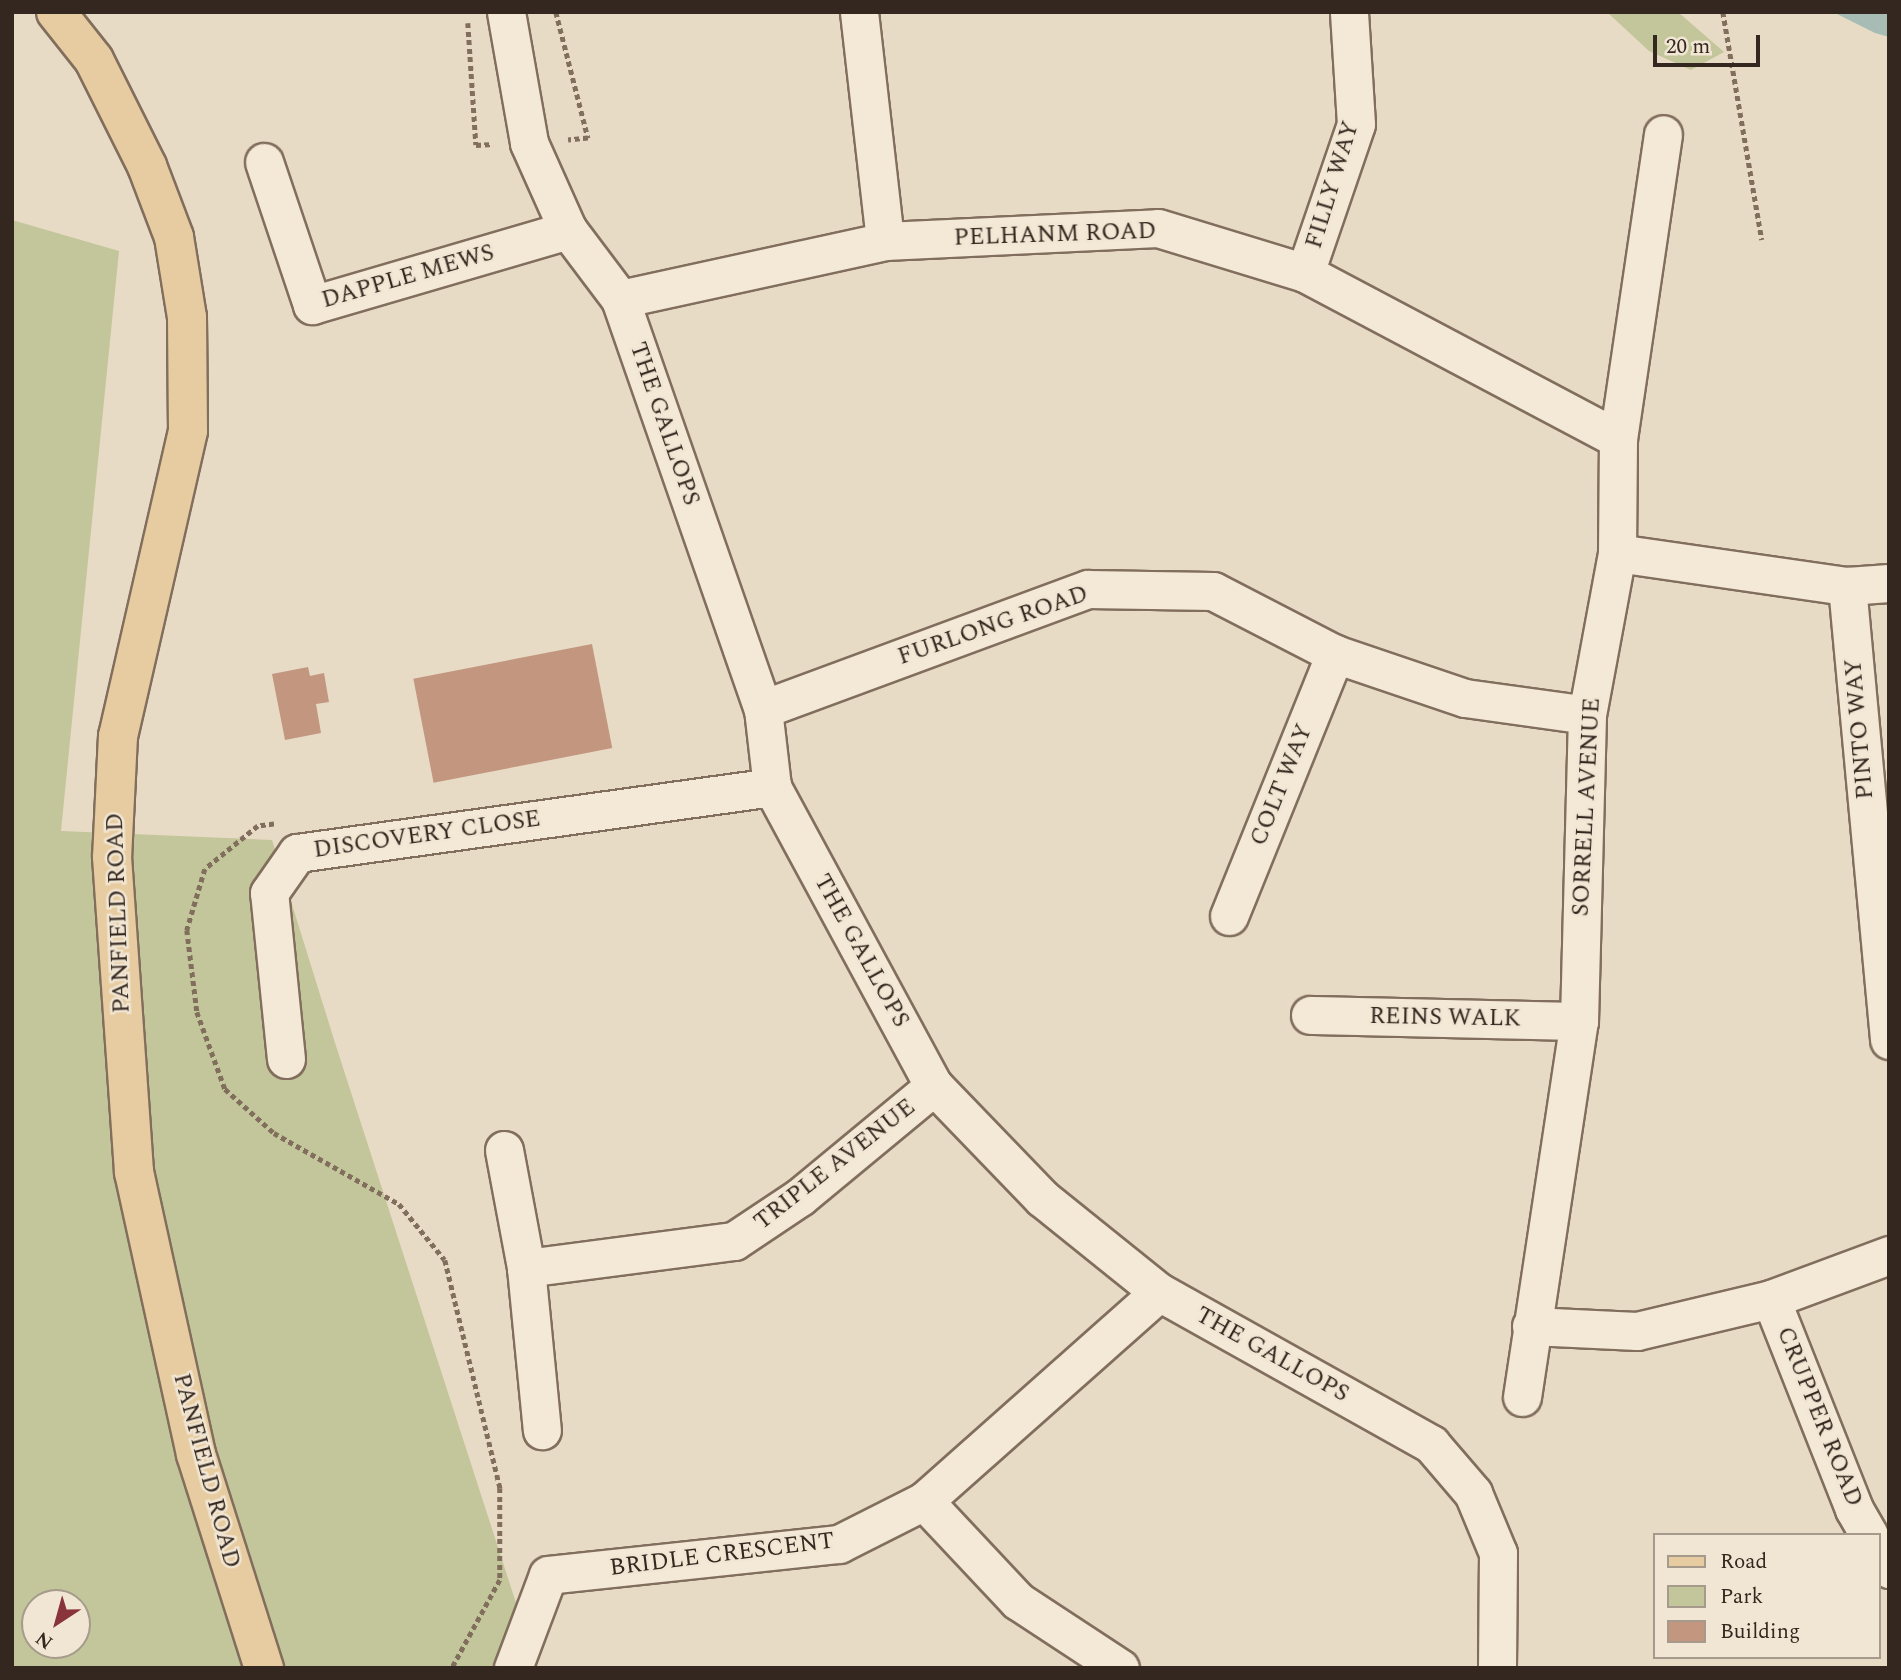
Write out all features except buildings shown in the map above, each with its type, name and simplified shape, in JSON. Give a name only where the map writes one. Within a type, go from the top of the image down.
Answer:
[{"type":"main road","name":"PANFIELD ROAD","points":[[57,12],[94,60],[147,166],[174,237],[187,317],[188,431],[118,736],[112,857],[134,1172],[197,1454],[264,1668]]},
{"type":"street","name":"THE GALLOPS","points":[[506,12],[529,143],[568,230],[620,299],[762,709],[772,787],[934,1086],[1042,1198],[1159,1292],[1431,1444],[1473,1493],[1497,1553],[1497,1668]]},
{"type":"street","points":[[859,12],[885,241]]},
{"type":"street","name":"FILLY WAY","points":[[1305,274],[1356,124],[1349,12]]},
{"type":"street","name":"SORRELL AVENUE","points":[[1522,1397],[1579,1021],[1587,715],[1617,553],[1618,439],[1663,134]]},
{"type":"street","name":"DAPPLE MEWS","points":[[264,162],[312,305],[568,230]]},
{"type":"street","name":"PELHANM ROAD","points":[[620,299],[885,241],[1158,228],[1305,274],[1618,439]]},
{"type":"street","points":[[1617,553],[1847,586],[1889,583]]},
{"type":"street","name":"PINTO WAY","points":[[1847,586],[1889,1040]]},
{"type":"street","name":"FURLONG ROAD","points":[[762,709],[1088,589],[1213,590],[1335,654],[1465,698],[1587,715]]},
{"type":"street","name":"COLT WAY","points":[[1229,916],[1335,654]]},
{"type":"street","name":"DISCOVERY CLOSE","points":[[286,1059],[269,893],[297,853],[772,787]]},
{"type":"street","name":"REINS WALK","points":[[1310,1015],[1579,1021]]},
{"type":"street","name":"TRIPLE AVENUE","points":[[526,1268],[734,1241],[800,1197],[934,1086]]},
{"type":"street","points":[[504,1150],[526,1268],[542,1430]]},
{"type":"street","points":[[1531,1326],[1636,1331],[1771,1299],[1889,1255]]},
{"type":"street","name":"BRIDLE CRESCENT","points":[[513,1668],[548,1575],[839,1544],[924,1502],[1159,1292]]},
{"type":"street","name":"CRUPPER ROAD","points":[[1771,1299],[1854,1508],[1868,1533]]},
{"type":"street","points":[[924,1502],[1018,1601],[1120,1668]]},
{"type":"path","points":[[1723,12],[1762,240]]},
{"type":"path","points":[[285,823],[258,826],[205,869],[187,930],[197,1012],[225,1090],[274,1133],[399,1204],[445,1260],[499,1488],[500,1580],[452,1668]]},
{"type":"green space","points":[[1607,12],[1678,12],[1724,52],[1691,70],[1649,51]]},
{"type":"green space","points":[[12,220],[119,251],[61,831],[272,840],[537,1668],[12,1668]]},
{"type":"water","points":[[1833,12],[1889,12],[1889,37],[1875,33]]}]
